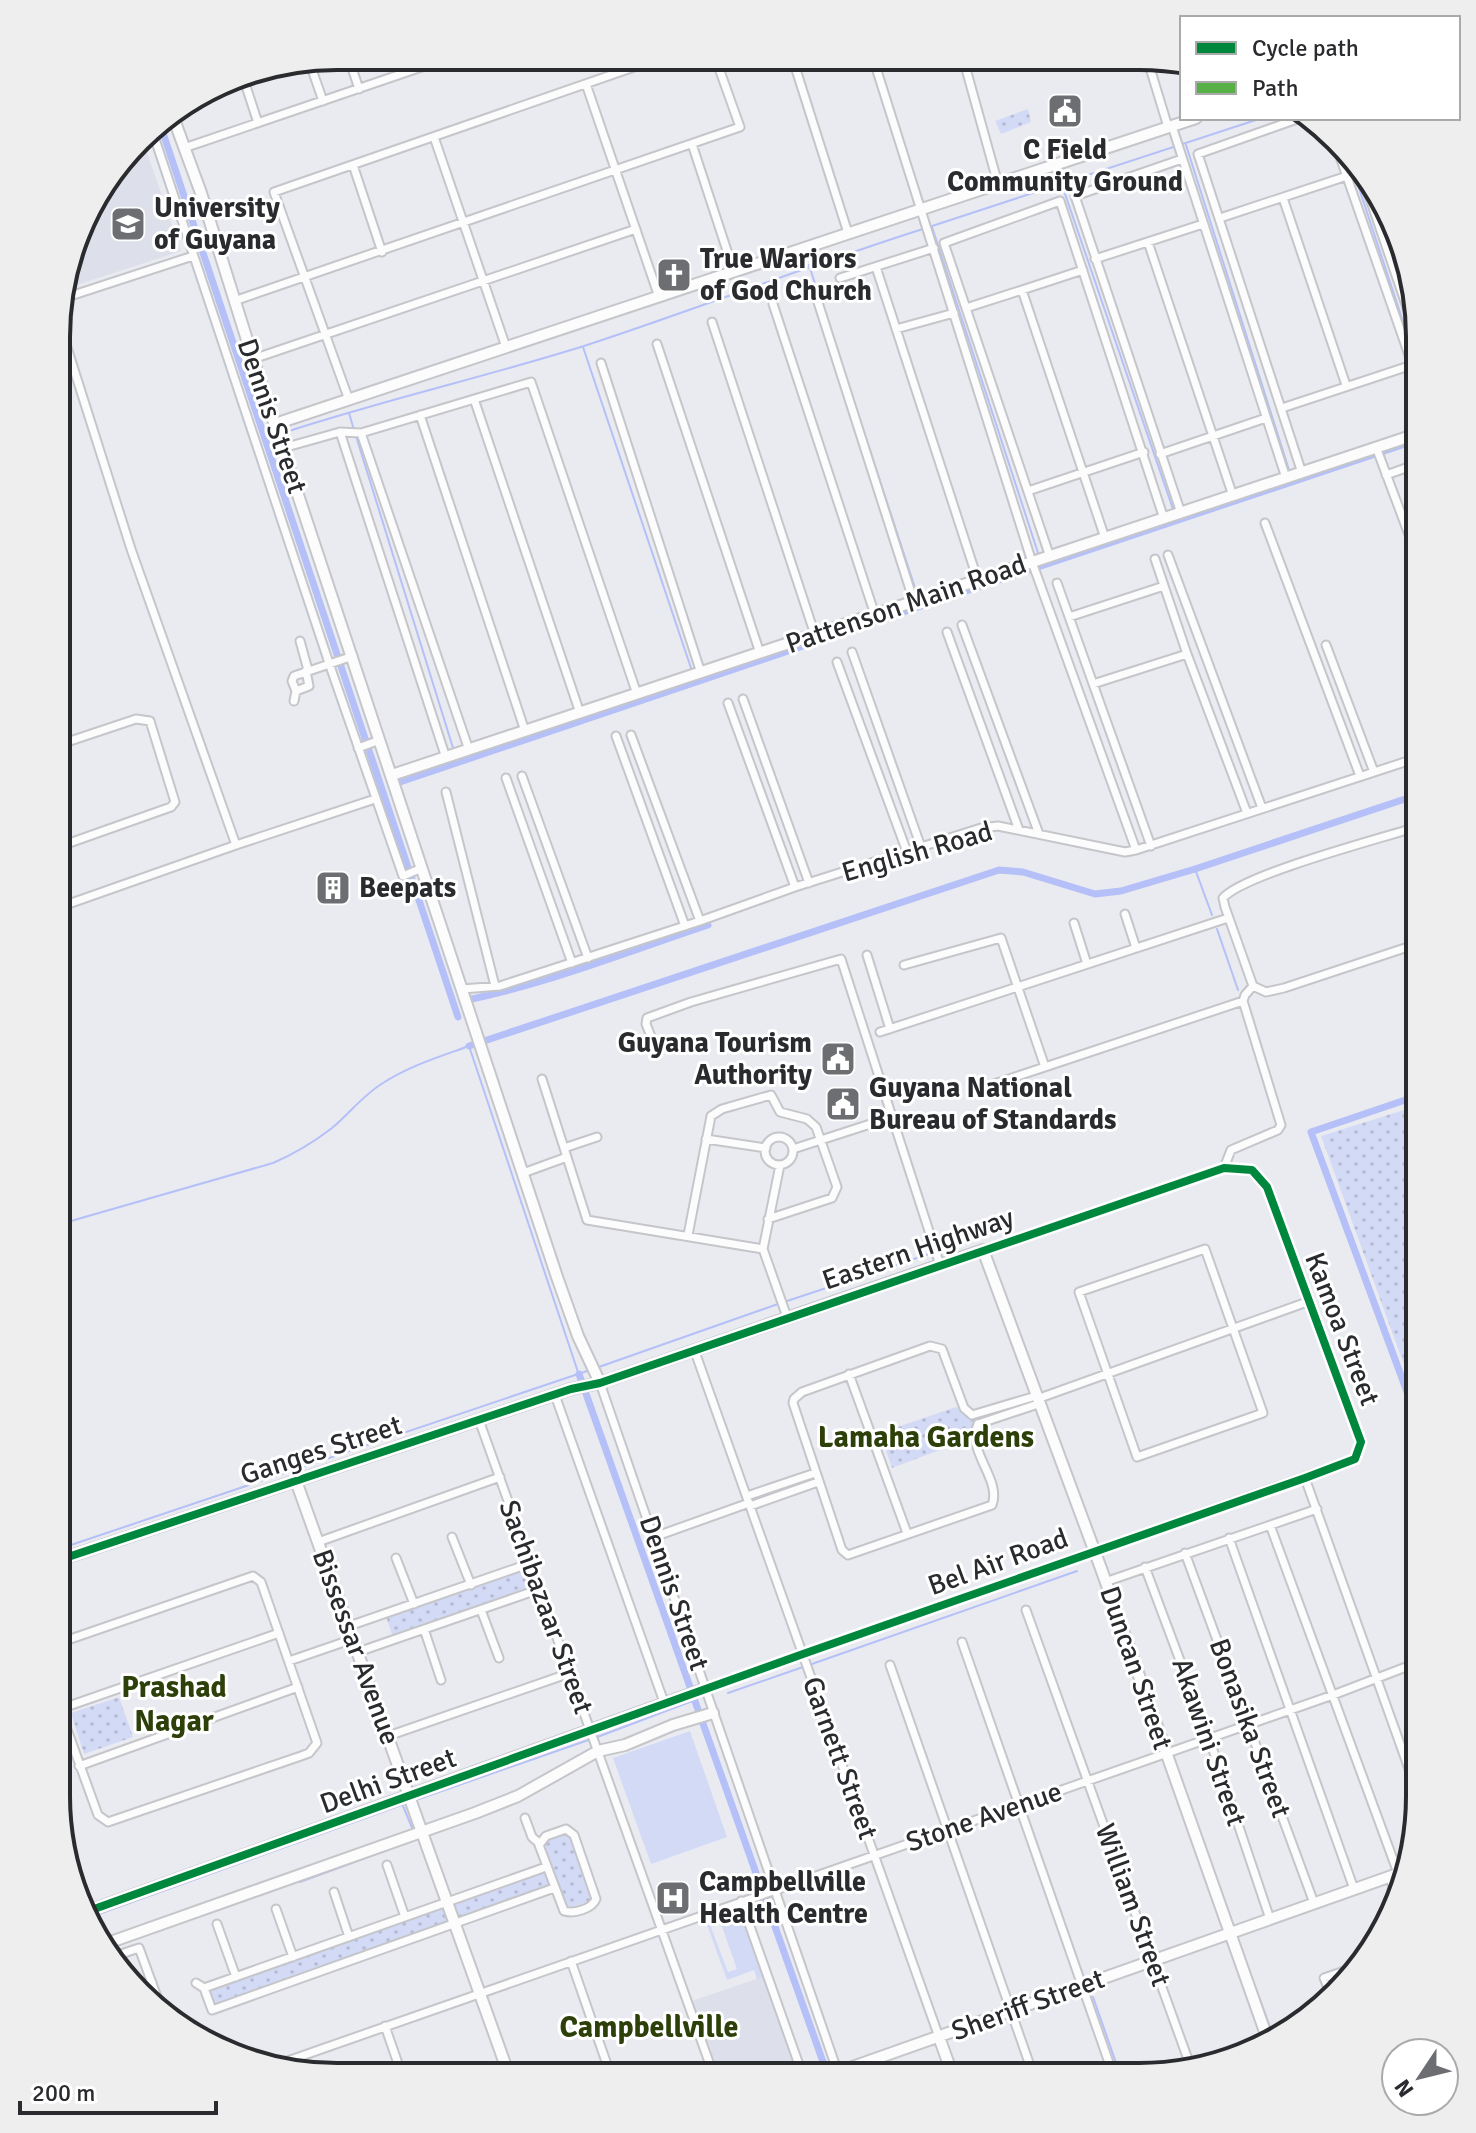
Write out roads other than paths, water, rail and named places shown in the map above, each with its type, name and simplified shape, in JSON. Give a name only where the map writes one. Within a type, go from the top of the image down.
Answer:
[{"type":"street","points":[[796,70],[848,233]]},
{"type":"street","points":[[877,70],[954,313],[1136,850]]},
{"type":"street","points":[[966,70],[998,184]]},
{"type":"street","points":[[353,71],[359,89]]},
{"type":"street","points":[[184,148],[406,71]]},
{"type":"street","points":[[349,400],[274,192],[624,71]]},
{"type":"street","points":[[234,301],[740,127],[720,71]]},
{"type":"street","points":[[1151,71],[1286,478]]},
{"type":"street","points":[[313,72],[323,101]]},
{"type":"street","points":[[586,84],[659,297]]},
{"type":"street","points":[[246,86],[258,123]]},
{"type":"street","points":[[275,424],[1190,120]]},
{"type":"street","points":[[1294,120],[1198,154],[1302,473]]},
{"type":"street","name":"Dennis Street","points":[[176,125],[392,775]]},
{"type":"street","points":[[434,137],[506,347]]},
{"type":"street","points":[[156,141],[403,876],[422,868]]},
{"type":"street","points":[[692,144],[734,272]]},
{"type":"street","points":[[1172,516],[1160,454],[1075,196],[1182,159]]},
{"type":"street","points":[[353,165],[382,252]]},
{"type":"street","points":[[1343,165],[1406,348]]},
{"type":"street","points":[[1220,218],[1347,176]]},
{"type":"street","points":[[1283,198],[1346,385]]},
{"type":"street","points":[[1038,562],[1028,491],[944,243],[1060,201],[1144,452],[1172,516]]},
{"type":"street","points":[[1375,214],[1402,294]]},
{"type":"street","points":[[1095,259],[1203,224]]},
{"type":"street","points":[[253,359],[636,229]]},
{"type":"street","points":[[1148,242],[1233,496]]},
{"type":"street","points":[[840,278],[934,248]]},
{"type":"street","points":[[73,295],[193,256]]},
{"type":"street","points":[[876,267],[978,581]]},
{"type":"street","points":[[966,308],[1083,270]]},
{"type":"street","points":[[1022,290],[1105,538]]},
{"type":"street","points":[[816,296],[914,602]]},
{"type":"street","points":[[773,304],[875,615]]},
{"type":"street","points":[[896,329],[954,313]]},
{"type":"street","points":[[712,322],[815,635]]},
{"type":"street","points":[[657,344],[760,653]]},
{"type":"street","points":[[70,357],[131,549],[236,845]]},
{"type":"street","points":[[601,363],[695,675]]},
{"type":"street","points":[[1282,408],[1406,367]]},
{"type":"street","points":[[283,448],[339,432],[361,433],[531,382],[637,694]]},
{"type":"street","points":[[474,399],[580,713]]},
{"type":"street","points":[[420,415],[525,731]]},
{"type":"street","points":[[1160,454],[1266,418]]},
{"type":"street","points":[[339,432],[448,757]]},
{"type":"street","points":[[361,433],[465,752]]},
{"type":"street","name":"Pattenson Main Road","points":[[392,775],[1406,439]]},
{"type":"street","points":[[1377,450],[1406,527]]},
{"type":"street","points":[[1028,491],[1144,452]]},
{"type":"street","points":[[1386,475],[1406,468]]},
{"type":"street","points":[[1265,523],[1360,776]]},
{"type":"street","points":[[1168,555],[1262,808]]},
{"type":"street","points":[[1155,559],[1247,813]]},
{"type":"street","points":[[1057,583],[1151,846]]},
{"type":"street","points":[[1069,617],[1164,586]]},
{"type":"street","points":[[962,625],[1039,834]]},
{"type":"street","points":[[947,632],[1019,830]]},
{"type":"street","points":[[296,691],[309,686],[300,641]]},
{"type":"street","points":[[1316,657],[1327,649],[1374,772]]},
{"type":"street","points":[[852,652],[921,847]]},
{"type":"street","points":[[1093,684],[1187,654]]},
{"type":"street","points":[[294,701],[294,676],[353,656]]},
{"type":"street","points":[[837,662],[907,852]]},
{"type":"street","points":[[743,699],[809,883]]},
{"type":"street","points":[[728,703],[795,887]]},
{"type":"street","points":[[70,741],[136,719],[150,721],[175,802],[171,807],[70,843]]},
{"type":"street","points":[[631,735],[700,921]]},
{"type":"street","points":[[616,736],[685,926]]},
{"type":"street","points":[[358,748],[380,740]]},
{"type":"street","name":"English Road","points":[[465,997],[981,828],[998,826],[1125,852],[1406,762]]},
{"type":"street","points":[[392,775],[465,997]]},
{"type":"street","points":[[522,776],[588,958]]},
{"type":"street","points":[[506,778],[572,963]]},
{"type":"street","points":[[446,792],[495,986]]},
{"type":"street","points":[[70,903],[375,799]]},
{"type":"street","points":[[1406,831],[1274,873],[1242,885],[1223,898],[1253,986],[1266,992],[1406,948]]},
{"type":"street","points":[[1125,914],[1136,948]]},
{"type":"street","points":[[880,1032],[1228,918]]},
{"type":"street","points":[[1074,923],[1087,964]]},
{"type":"street","points":[[904,965],[1001,938],[1045,1067]]},
{"type":"street","points":[[867,955],[890,1029]]},
{"type":"street","points":[[652,1039],[647,1018],[691,1002],[841,959],[940,1265]]},
{"type":"street","points":[[1224,1168],[1231,1150],[1278,1130],[1281,1125],[1243,1001],[1253,986]]},
{"type":"street","name":"Dennis Street","points":[[465,997],[575,1326],[708,1691],[831,2063]]},
{"type":"street","points":[[979,1089],[1243,1001]]},
{"type":"street","points":[[542,1079],[587,1220],[763,1249]]},
{"type":"street","points":[[688,1235],[709,1120],[715,1113],[771,1095],[780,1112],[810,1121],[821,1140],[837,1187],[836,1194],[829,1199],[768,1219]]},
{"type":"street","points":[[793,1149],[892,1117]]},
{"type":"street","points":[[523,1173],[597,1137]]},
{"type":"street","points":[[780,1137],[787,1140],[793,1149],[790,1160],[780,1165],[769,1159],[766,1148],[770,1141],[780,1137]]},
{"type":"street","points":[[706,1139],[766,1148]]},
{"type":"street","points":[[780,1165],[763,1249],[787,1317]]},
{"type":"street","name":"Eastern Highway","points":[[596,1377],[694,1349],[1224,1168],[1252,1170]]},
{"type":"street","name":"Kamoa Street","points":[[1252,1170],[1267,1187],[1361,1442],[1355,1459],[1305,1478]]},
{"type":"street","points":[[1205,1249],[1233,1329],[1263,1413],[1137,1457],[1079,1292],[1205,1249]]},
{"type":"street","name":"Duncan Street","points":[[983,1250],[1233,1932],[1265,2030]]},
{"type":"street","points":[[978,1424],[1307,1302]]},
{"type":"street","points":[[938,1346],[946,1357],[964,1408],[975,1415],[978,1424],[974,1437],[993,1491],[992,1505],[848,1555],[842,1550],[794,1411],[794,1399],[802,1392],[921,1347],[938,1346]]},
{"type":"street","name":"Garnett Street","points":[[694,1349],[948,2063]]},
{"type":"street","points":[[849,1374],[907,1533]]},
{"type":"street","name":"Ganges Street","points":[[70,1556],[555,1395],[596,1377]]},
{"type":"street","points":[[555,1395],[665,1705]]},
{"type":"street","points":[[975,1415],[1037,1400]]},
{"type":"street","name":"Sachibazaar Street","points":[[479,1420],[709,2063]]},
{"type":"street","points":[[318,1542],[500,1477]]},
{"type":"street","points":[[654,1537],[817,1478]]},
{"type":"street","points":[[1305,1478],[1405,1758]]},
{"type":"street","name":"Bel Air Road","points":[[708,1691],[803,1654],[1305,1478]]},
{"type":"street","name":"Bissessar Avenue","points":[[296,1481],[505,2063]]},
{"type":"street","points":[[1104,1578],[1317,1509]]},
{"type":"street","points":[[1270,1525],[1333,1695],[1393,1876]]},
{"type":"street","points":[[452,1537],[471,1585]]},
{"type":"street","points":[[1229,1538],[1354,1889]]},
{"type":"street","name":"Bonasika Street","points":[[1185,1553],[1314,1903]]},
{"type":"street","points":[[396,1558],[414,1604]]},
{"type":"street","points":[[349,1626],[531,1563]]},
{"type":"street","name":"Akawini Street","points":[[1145,1567],[1209,1738],[1270,1919]]},
{"type":"street","points":[[70,1639],[247,1577],[257,1579],[317,1743],[301,1756],[114,1821],[104,1821],[98,1815],[70,1739]]},
{"type":"street","points":[[358,1652],[540,1589]]},
{"type":"street","points":[[481,1610],[499,1658]]},
{"type":"street","name":"William Street","points":[[1026,1610],[1188,2058]]},
{"type":"street","points":[[424,1629],[441,1680]]},
{"type":"street","points":[[70,1706],[279,1633]]},
{"type":"street","points":[[289,1661],[353,1639]]},
{"type":"street","points":[[962,1642],[1109,2063]]},
{"type":"street","points":[[890,1665],[1029,2063]]},
{"type":"street","name":"Stone Avenue","points":[[293,2059],[1405,1667]]},
{"type":"street","points":[[388,1736],[570,1673]]},
{"type":"street","points":[[79,1766],[298,1687]]},
{"type":"street","name":"Delhi Street","points":[[96,1909],[594,1740],[665,1705],[708,1691]]},
{"type":"street","name":"Delhi Street","points":[[113,1941],[518,1796],[594,1740],[625,1745],[712,1710]]},
{"type":"street","points":[[525,1818],[532,1837],[539,1843],[561,1908],[566,1912],[596,1902],[596,1894],[572,1831],[562,1830],[546,1836],[539,1843]]},
{"type":"street","points":[[387,1865],[405,1917]]},
{"type":"street","points":[[204,1988],[546,1867]]},
{"type":"street","name":"Sheriff Street","points":[[868,2063],[1354,1889],[1392,1882]]},
{"type":"street","points":[[196,1983],[204,1988],[212,2010],[554,1888]]},
{"type":"street","points":[[334,1892],[349,1937]]},
{"type":"street","points":[[741,1901],[798,2063]]},
{"type":"street","points":[[276,1909],[293,1957]]},
{"type":"street","points":[[217,1924],[236,1977]]},
{"type":"street","points":[[122,1954],[139,1948],[155,1991]]},
{"type":"street","points":[[571,1961],[606,2063]]},
{"type":"street","points":[[1327,1985],[1324,1978],[1339,1973]]},
{"type":"street","points":[[147,1983],[152,1982]]},
{"type":"street","points":[[385,2026],[398,2063]]},
{"type":"waterway","points":[[929,227],[1256,120]]},
{"type":"waterway","points":[[163,134],[458,1017]]},
{"type":"waterway","points":[[1186,145],[1289,470]]},
{"type":"waterway","points":[[1062,185],[1174,512]]},
{"type":"waterway","points":[[1358,185],[1406,329]]},
{"type":"waterway","points":[[932,227],[1039,556]]},
{"type":"waterway","points":[[286,432],[584,346],[923,229]]},
{"type":"waterway","points":[[809,265],[818,293]]},
{"type":"waterway","points":[[828,322],[918,597]]},
{"type":"waterway","points":[[583,347],[692,671]]},
{"type":"waterway","points":[[349,413],[354,430]]},
{"type":"waterway","points":[[356,436],[454,751]]},
{"type":"waterway","points":[[942,599],[1406,444]]},
{"type":"waterway","points":[[391,785],[921,606]]},
{"type":"waterway","points":[[469,1046],[999,870],[1023,872],[1095,894],[1121,891],[1406,799]]},
{"type":"waterway","points":[[1195,869],[1212,915]]},
{"type":"waterway","points":[[463,1001],[556,977],[708,925]]},
{"type":"waterway","points":[[1217,929],[1238,990]]},
{"type":"waterway","points":[[70,1221],[273,1163],[325,1133],[369,1093],[393,1077],[469,1046],[578,1372]]},
{"type":"waterway","points":[[1405,1100],[1311,1132],[1405,1387]]},
{"type":"waterway","points":[[784,1302],[929,1254]]},
{"type":"waterway","points":[[596,1368],[778,1304]]},
{"type":"waterway","points":[[70,1545],[590,1370]]},
{"type":"waterway","points":[[579,1374],[823,2063]]},
{"type":"waterway","points":[[809,1665],[1077,1571]]},
{"type":"waterway","points":[[728,1693],[803,1667]]},
{"type":"waterway","points":[[413,1801],[695,1700]]},
{"type":"waterway","points":[[98,1914],[407,1803]]},
{"type":"waterway","points":[[403,1806],[413,1830]]},
{"type":"waterway","points":[[300,1882],[417,1839]]},
{"type":"waterway","points":[[1236,1935],[1270,2028]]},
{"type":"waterway","points":[[1093,1997],[1116,2063]]},
{"type":"place","name":"C Field Community Ground","points":[[1065,111]]},
{"type":"place","name":"University of Guyana","points":[[128,224]]},
{"type":"place","name":"True Wariors of God Church","points":[[674,275]]},
{"type":"place","name":"Beepats","points":[[333,888]]},
{"type":"place","name":"Guyana Tourism Authority","points":[[838,1059]]},
{"type":"place","name":"Guyana National Bureau of Standards","points":[[843,1104]]},
{"type":"place","name":"Campbellville Health Centre","points":[[673,1898]]},
{"type":"district","name":"Lamaha Gardens","points":[[926,1437]]},
{"type":"district","name":"Prashad Nagar","points":[[174,1704]]},
{"type":"district","name":"Campbellville","points":[[649,2027]]}]
